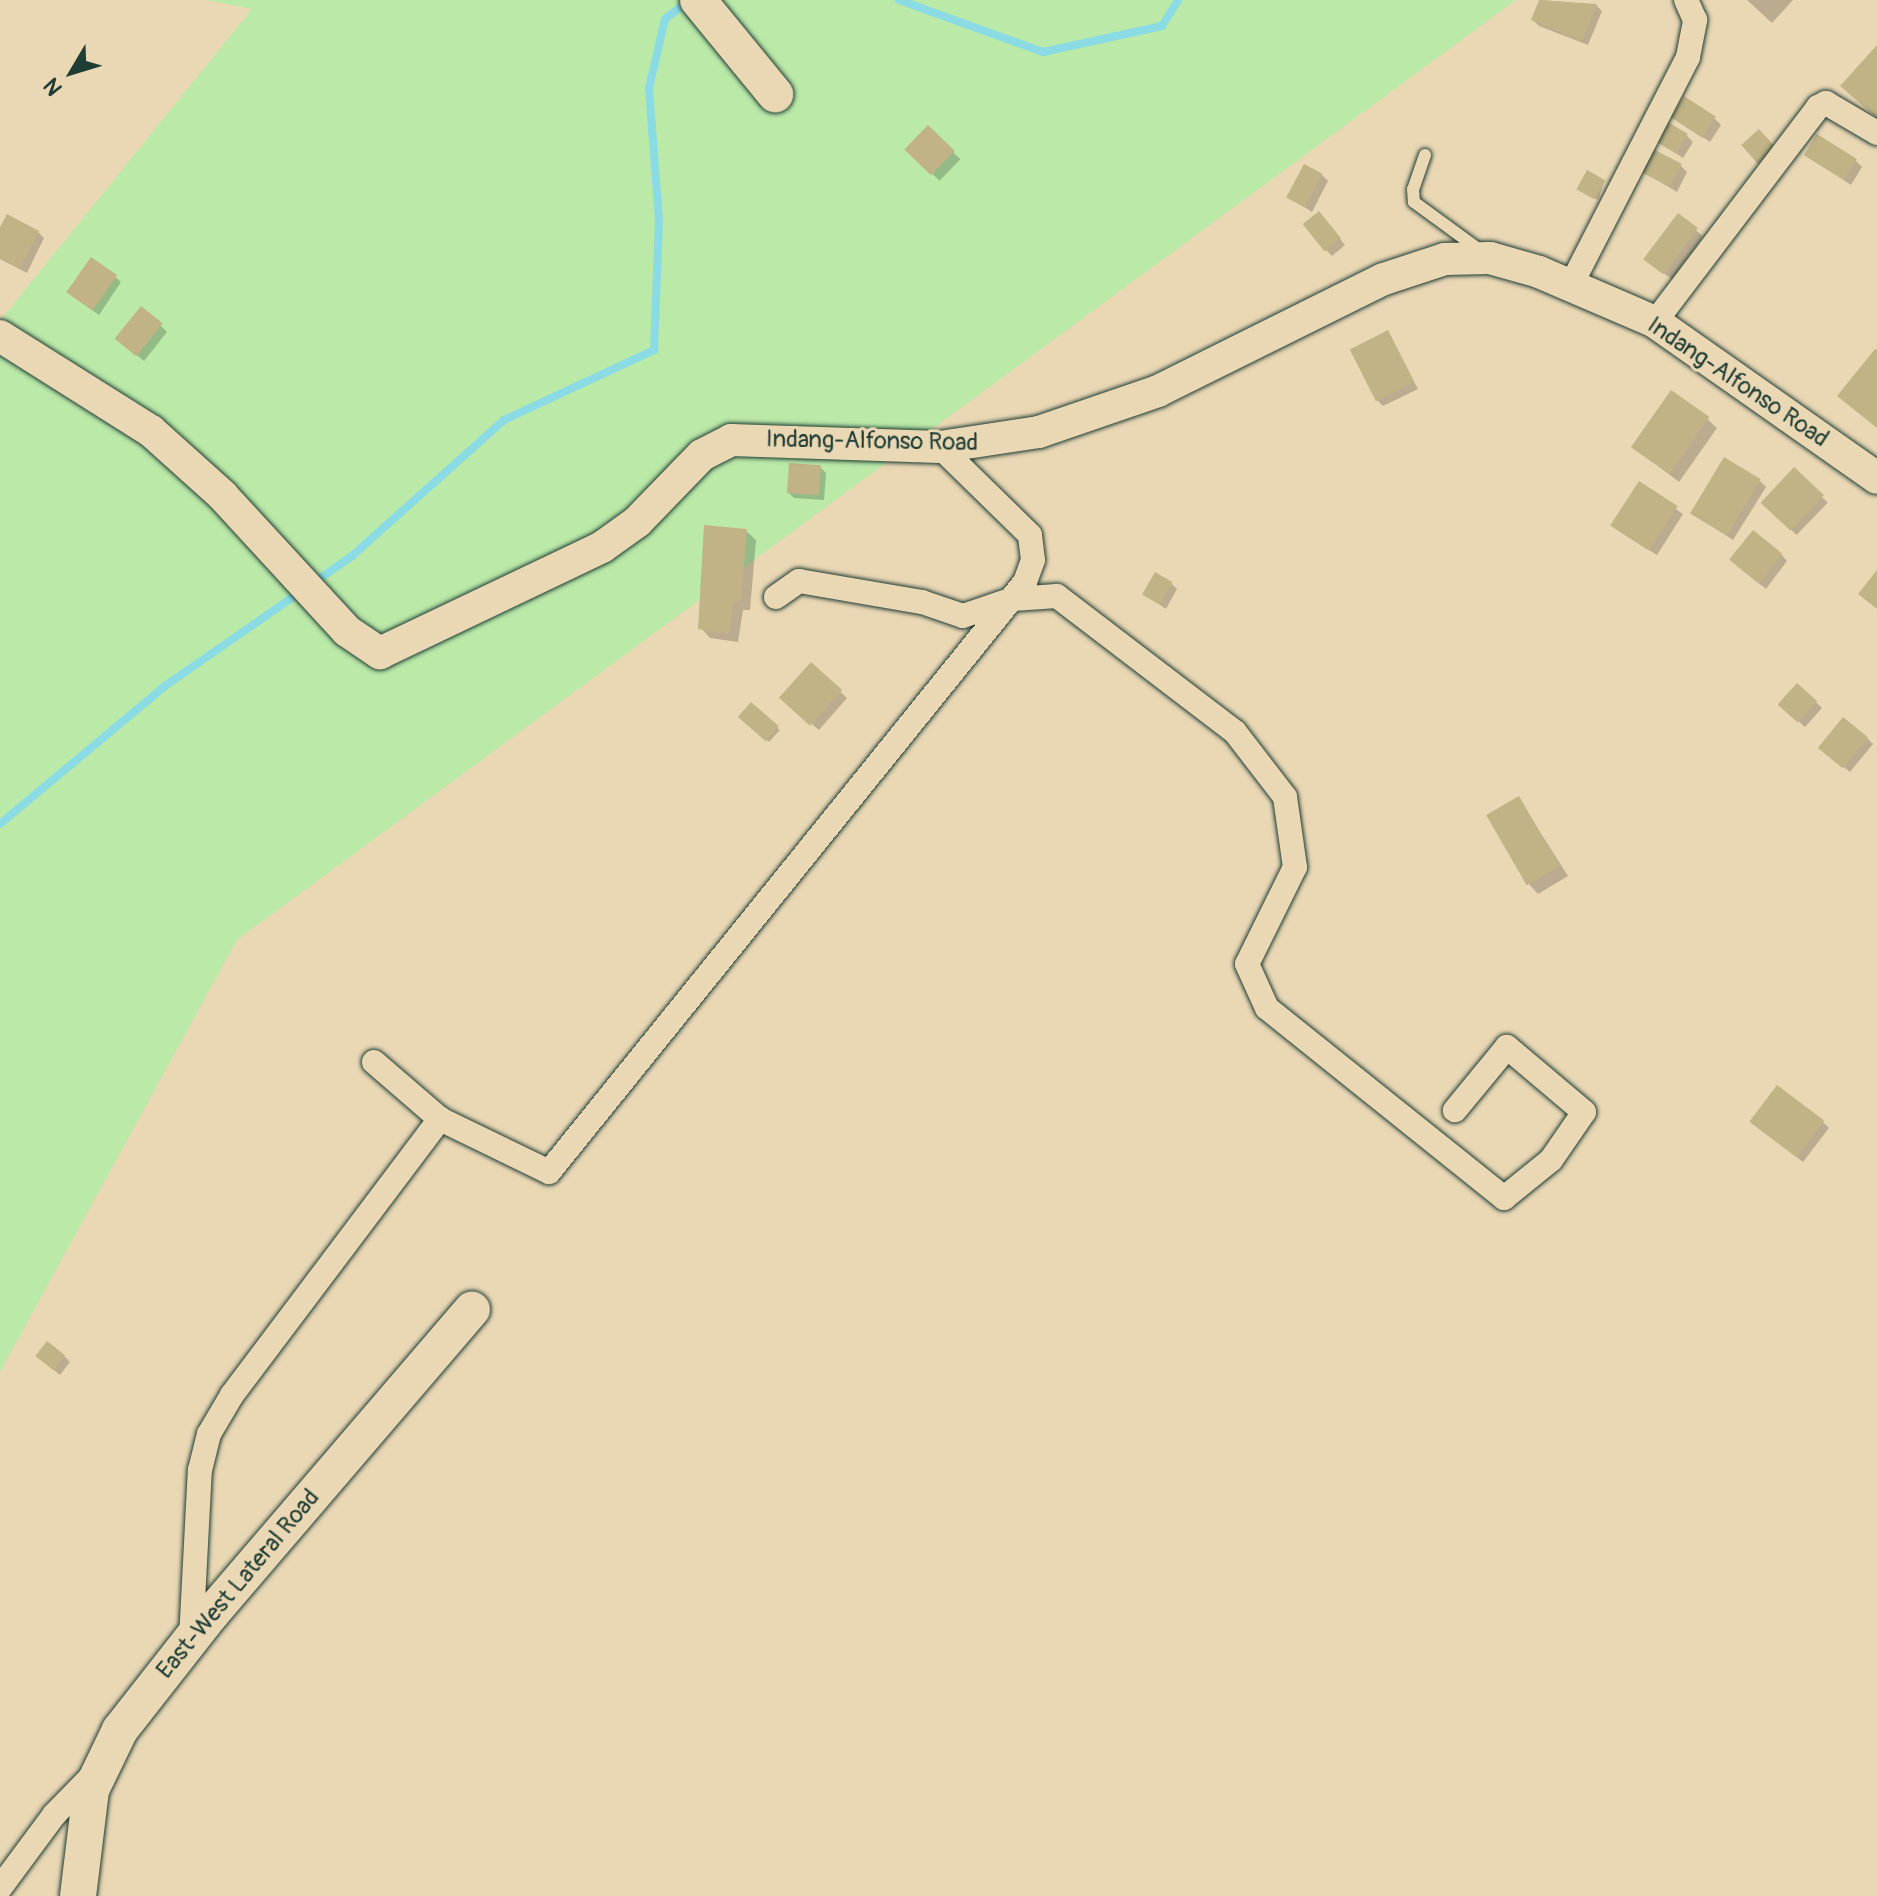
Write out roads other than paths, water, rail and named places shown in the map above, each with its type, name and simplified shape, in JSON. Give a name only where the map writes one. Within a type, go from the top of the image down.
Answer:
[{"type":"main road","points":[[698,0],[775,94]]},
{"type":"main road","name":"Indang-Alfonso Road","points":[[0,336],[151,431],[222,495],[347,631],[380,653],[471,614],[619,537],[702,455],[731,440],[940,447],[1009,440],[1078,422],[1158,391],[1384,279],[1445,259],[1490,258],[1571,285],[1655,322],[1877,478]]},
{"type":"main road","name":"East-West Lateral Road","points":[[78,1896],[83,1832],[99,1770],[133,1710],[472,1309]]},
{"type":"street","points":[[1571,285],[1688,57],[1695,20],[1686,0]]},
{"type":"street","points":[[1655,322],[1818,107],[1826,103],[1877,133]]},
{"type":"street","points":[[374,1062],[440,1119],[549,1172],[1013,599],[1033,560],[1030,535],[940,447]]},
{"type":"street","points":[[776,597],[799,581],[922,602],[963,616],[1013,599],[1057,596],[1235,732],[1285,797],[1295,867],[1247,964],[1267,1008],[1504,1198],[1551,1160],[1584,1112],[1507,1047],[1455,1110]]},
{"type":"street","points":[[191,1639],[200,1470],[209,1434],[232,1395],[440,1119]]},
{"type":"street","points":[[0,1888],[54,1815],[99,1770]]},
{"type":"lane","points":[[1425,155],[1413,189],[1414,202],[1490,258]]},
{"type":"waterway","points":[[312,584],[352,556],[504,420],[654,350],[659,221],[649,88],[665,19],[689,0]]},
{"type":"waterway","points":[[899,0],[1043,52],[1162,26],[1178,0]]},
{"type":"waterway","points":[[0,824],[165,686],[300,592]]}]
